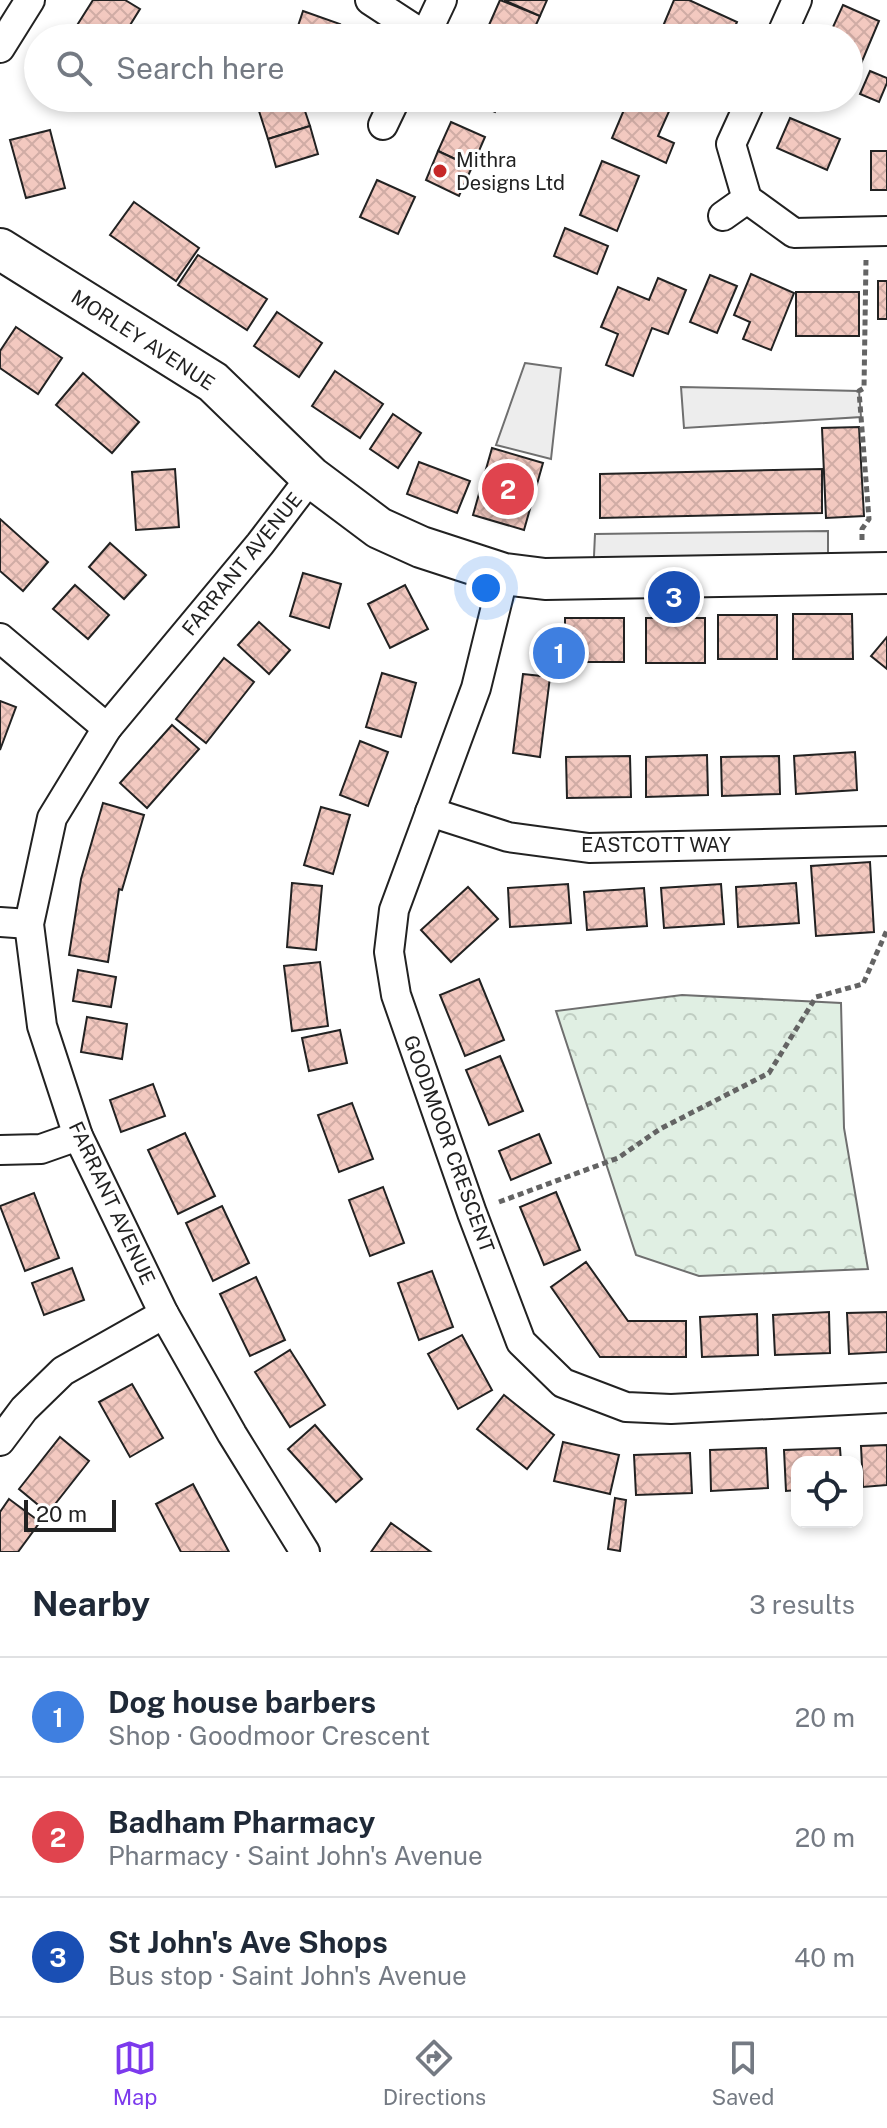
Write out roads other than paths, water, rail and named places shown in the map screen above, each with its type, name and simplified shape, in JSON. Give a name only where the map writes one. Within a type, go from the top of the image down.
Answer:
[{"type":"street","points":[[0,48],[30,0]]},
{"type":"street","points":[[370,0],[406,24]]},
{"type":"street","points":[[431,24],[442,0]]},
{"type":"street","points":[[786,24],[797,0]]},
{"type":"street","points":[[383,125],[389,112]]},
{"type":"street","points":[[746,112],[731,144],[747,199],[794,233],[877,231]]},
{"type":"street","points":[[723,216],[747,199]]},
{"type":"street","name":"MORLEY AVENUE","points":[[0,249],[213,382],[311,477],[379,528],[421,547],[504,574],[545,579],[874,573]]},
{"type":"street","name":"FARRANT AVENUE","points":[[305,1552],[232,1434],[164,1314],[78,1136],[42,1026],[29,924],[52,818],[107,728],[260,544],[311,477]]},
{"type":"street","name":"GOODMOOR CRESCENT","points":[[504,574],[476,688],[394,910],[389,952],[396,995],[521,1342],[563,1383],[626,1407],[671,1409],[887,1398]]},
{"type":"street","points":[[0,638],[107,728]]},
{"type":"street","name":"EASTCOTT WAY","points":[[430,812],[508,837],[589,848],[887,841]]},
{"type":"street","points":[[0,922],[29,924]]},
{"type":"street","points":[[0,1150],[41,1149],[78,1136]]},
{"type":"street","points":[[0,1441],[24,1409],[63,1371],[164,1314]]},
{"type":"place","name":"Mithra Designs Ltd","points":[[440,171]]},
{"type":"place","name":"Badham Pharmacy","points":[[508,489]]},
{"type":"place","name":"St John's Ave Shops","points":[[674,597]]},
{"type":"place","name":"Dog house barbers","points":[[559,653]]}]
